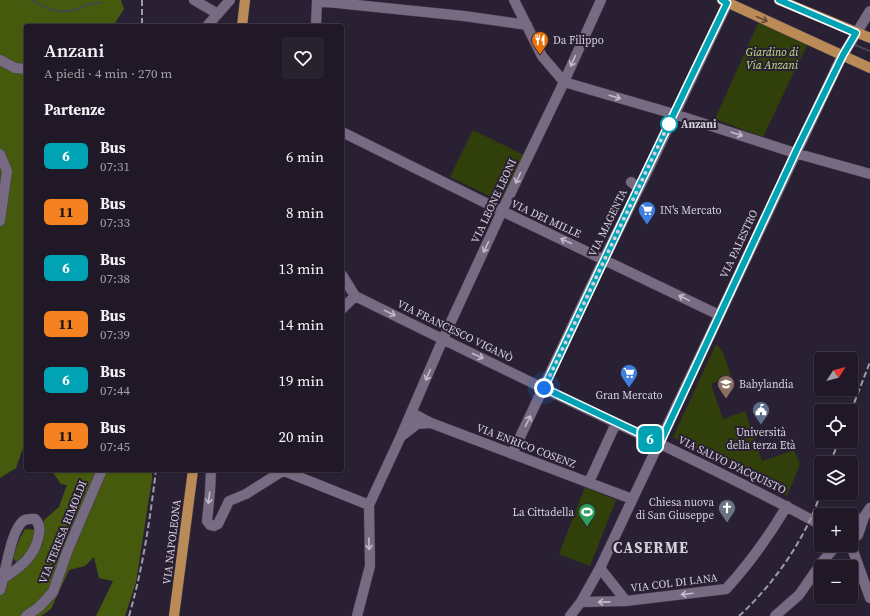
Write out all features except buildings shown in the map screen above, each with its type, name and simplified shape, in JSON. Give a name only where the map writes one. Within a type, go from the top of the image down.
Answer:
[{"type":"main road","points":[[242,24],[246,0]]},
{"type":"main road","points":[[779,0],[854,35],[870,38]]},
{"type":"main road","points":[[726,1],[844,53],[870,68]]},
{"type":"main road","name":"VIA NAPOLEONA","points":[[174,616],[193,472]]},
{"type":"street","points":[[194,0],[218,14]]},
{"type":"street","points":[[209,24],[230,0]]},
{"type":"street","points":[[514,0],[542,56],[564,82],[674,114],[795,153],[870,174]]},
{"type":"street","name":"VIA LEONE LEONI","points":[[368,504],[412,413],[443,339],[601,0]]},
{"type":"street","points":[[316,24],[317,1],[464,16],[526,25]]},
{"type":"street","name":"VIA MAGENTA","points":[[512,454],[674,114],[726,1]]},
{"type":"street","name":"VIA PALESTRO","points":[[600,568],[795,153],[844,53],[870,11]]},
{"type":"street","points":[[0,60],[15,68],[24,69]]},
{"type":"street","name":"VIA DEI MILLE","points":[[344,133],[719,315]]},
{"type":"street","points":[[0,154],[6,171],[0,221]]},
{"type":"street","points":[[631,182],[639,188]]},
{"type":"street","points":[[344,278],[355,296],[344,307]]},
{"type":"street","name":"VIA FRANCESCO VIGANÒ","points":[[355,296],[544,388]]},
{"type":"street","name":"VIA SALVO D'ACQUISTO","points":[[544,388],[660,443],[787,506],[814,521]]},
{"type":"street","name":"VIA ENRICO COSENZ","points":[[412,413],[431,423],[632,499]]},
{"type":"street","points":[[401,436],[417,424],[431,423]]},
{"type":"street","points":[[589,482],[616,423]]},
{"type":"street","name":"VIA TERESA RIMOLDI","points":[[26,616],[39,607],[53,592],[67,552],[101,472]]},
{"type":"street","points":[[211,472],[207,519],[210,525],[214,526],[218,524],[230,501],[246,494],[282,472]]},
{"type":"street","points":[[287,472],[368,504],[370,566],[357,616]]},
{"type":"street","name":"VIA COL DI LANA","points":[[581,602],[626,601],[726,588],[760,549],[787,506]]},
{"type":"street","points":[[858,530],[870,508]]},
{"type":"street","points":[[858,521],[864,517]]},
{"type":"street","points":[[0,590],[12,543],[18,529],[24,520],[29,518],[35,519],[40,529],[37,546],[22,565],[4,578]]},
{"type":"street","points":[[775,616],[799,595],[831,552]]},
{"type":"street","points":[[855,552],[870,598]]},
{"type":"street","points":[[570,616],[581,602],[600,568]]},
{"type":"street","name":"VIA COL DI LANA","points":[[600,568],[626,601]]},
{"type":"green space","points":[[0,0],[121,0],[124,9],[114,24],[24,24],[24,447],[16,468],[0,478]]},
{"type":"green space","name":"Giardino di Via Anzani","points":[[759,21],[808,43],[763,137],[715,119]]},
{"type":"green space","points":[[473,130],[524,155],[502,202],[450,177]]},
{"type":"green space","points":[[716,344],[722,350],[731,376],[711,384],[723,419],[745,411],[762,461],[794,450],[800,464],[787,496],[673,437]]},
{"type":"green space","points":[[52,472],[152,472],[136,582],[125,616],[96,616],[113,581],[99,578],[94,557],[85,566],[69,570],[51,609],[41,616],[0,616],[0,581],[17,563],[13,558],[19,540],[25,529],[37,530],[35,543],[43,545],[44,520],[59,507],[67,485],[61,484]]},
{"type":"green space","name":"La Cittadella","points":[[585,487],[616,500],[590,566],[559,554]]},
{"type":"waterway","points":[[32,0],[43,6],[59,11],[71,11],[91,4],[101,3]]},
{"type":"waterway","points":[[855,45],[870,51]]},
{"type":"railway","points":[[142,0],[142,24]]},
{"type":"railway","points":[[854,404],[870,362]]},
{"type":"railway","points":[[833,456],[836,448]]},
{"type":"railway","points":[[129,616],[146,543],[156,472]]},
{"type":"railway","points":[[739,616],[765,589],[788,559],[807,526],[818,500]]},
{"type":"bus line","name":"6","points":[[722,0],[727,3],[544,388],[660,443],[798,147],[843,55],[856,33],[779,0]]},
{"type":"place","name":"Da Filippo","points":[[540,55]]},
{"type":"place","name":"Anzani","points":[[669,124]]},
{"type":"place","name":"IN's Mercato","points":[[647,225]]},
{"type":"place","name":"Gran Mercato","points":[[629,388]]},
{"type":"place","name":"Babylandia","points":[[726,399]]},
{"type":"place","name":"Università della terza Età","points":[[761,425]]},
{"type":"place","name":"Chiesa nuova di San Giuseppe","points":[[727,523]]},
{"type":"place","name":"La Cittadella","points":[[587,527]]},
{"type":"district","name":"CASERME","points":[[651,547]]},
{"type":"route","points":[[544,388],[670,121],[669,124]]}]
